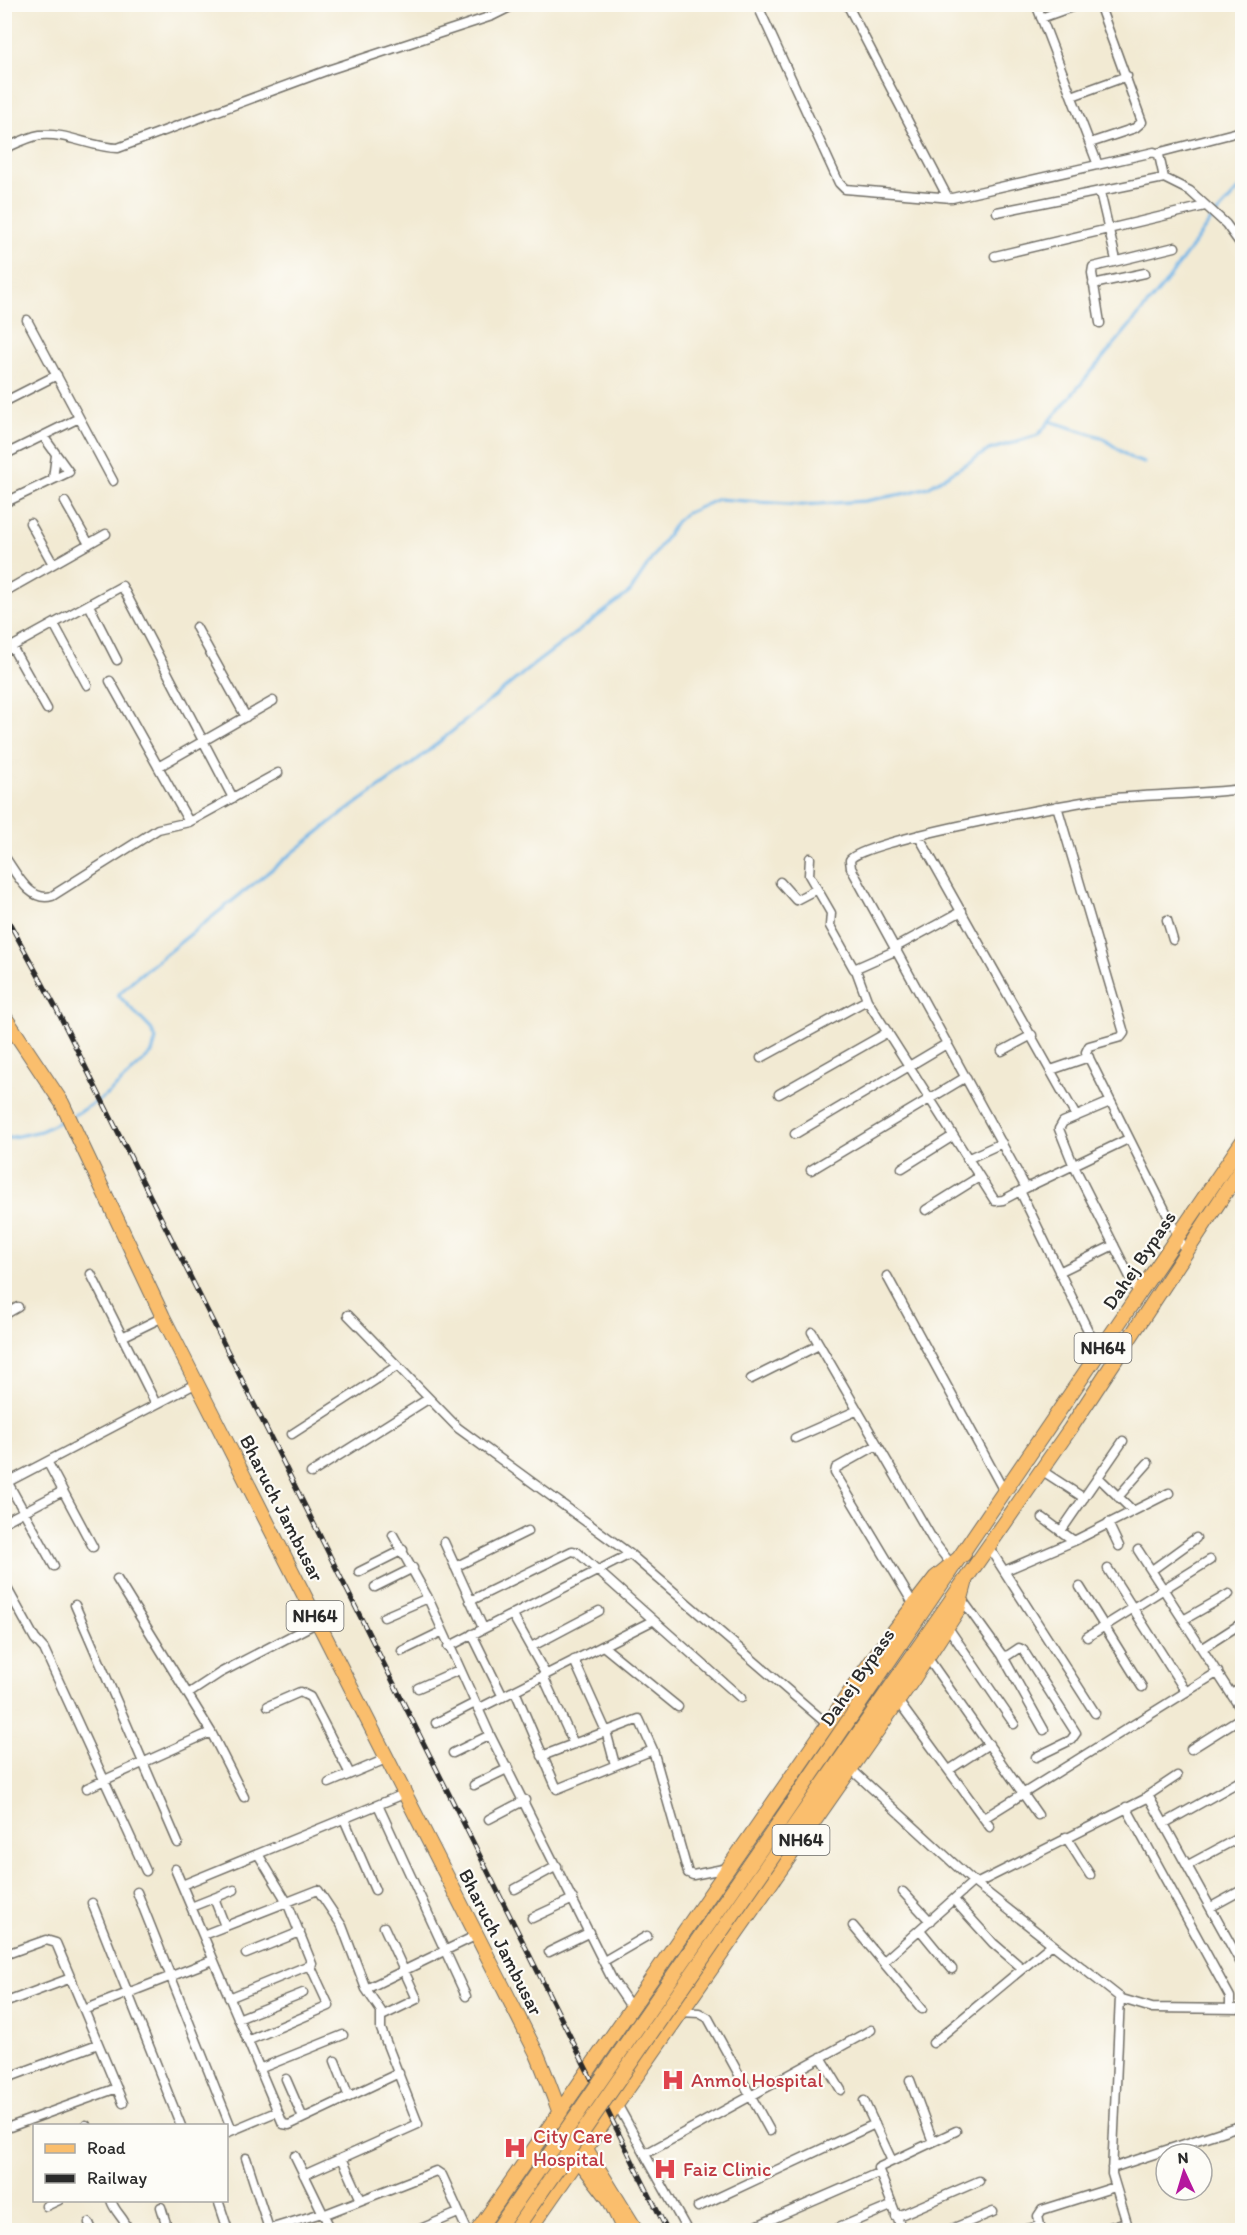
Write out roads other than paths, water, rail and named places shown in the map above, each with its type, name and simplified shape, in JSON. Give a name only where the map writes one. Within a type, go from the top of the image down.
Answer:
[{"type":"main road","name":"Bharuch Jambusar","points":[[4,1017],[62,1103],[163,1317],[551,2085],[559,2116],[609,2199],[624,2230]]},
{"type":"main road","name":"Dahej Bypass","points":[[975,1551],[1005,1493],[1242,1142]]},
{"type":"main road","name":"Dahej Bypass","points":[[515,2230],[958,1569],[1041,1470],[1242,1167]]},
{"type":"main road","name":"NH64","points":[[559,2116],[631,2007],[827,1724],[935,1578],[958,1569],[961,1598],[958,1610],[898,1701],[583,2155]]},
{"type":"main road","name":"Dahej Bypass","points":[[497,2230],[784,1828]]},
{"type":"main road","name":"Bharuch Jambusar","points":[[551,2085],[568,2102],[583,2155],[636,2230]]},
{"type":"main road","points":[[478,2230],[559,2116]]},
{"type":"main road","points":[[529,2230],[583,2155]]},
{"type":"street","points":[[4,149],[38,135],[53,135],[102,148],[118,148],[226,106],[492,15],[516,4]]},
{"type":"street","points":[[757,4],[842,188],[948,198],[960,197],[1157,153],[1242,131]]},
{"type":"street","points":[[847,4],[948,198]]},
{"type":"street","points":[[1036,4],[1098,165]]},
{"type":"street","points":[[1041,18],[1080,4]]},
{"type":"street","points":[[1090,143],[1140,125],[1142,118],[1100,4]]},
{"type":"street","points":[[1072,96],[1127,76]]},
{"type":"street","points":[[1157,153],[1164,178]]},
{"type":"street","points":[[997,212],[1164,178],[1190,191],[1226,224],[1242,246]]},
{"type":"street","points":[[1100,192],[1116,260]]},
{"type":"street","points":[[995,256],[1206,207]]},
{"type":"street","points":[[1100,323],[1093,284],[1093,267],[1175,247]]},
{"type":"street","points":[[1093,284],[1145,273]]},
{"type":"street","points":[[27,320],[113,481]]},
{"type":"street","points":[[4,402],[57,375]]},
{"type":"street","points":[[4,455],[79,418]]},
{"type":"street","points":[[4,503],[69,472],[43,436]]},
{"type":"street","points":[[53,480],[56,455]]},
{"type":"street","points":[[65,502],[89,544]]},
{"type":"street","points":[[30,523],[53,564]]},
{"type":"street","points":[[4,592],[105,534]]},
{"type":"street","points":[[47,710],[8,649],[122,586],[233,798]]},
{"type":"street","points":[[89,605],[117,660]]},
{"type":"street","points":[[54,624],[87,685]]},
{"type":"street","points":[[196,627],[246,717]]},
{"type":"street","points":[[110,681],[189,822]]},
{"type":"street","points":[[158,767],[273,701]]},
{"type":"street","points":[[4,856],[34,896],[44,899],[158,829],[189,822],[278,773]]},
{"type":"street","points":[[1100,1354],[1059,1272],[1002,1143],[851,868],[849,860],[856,853],[918,835],[1057,806],[1135,797],[1242,789]]},
{"type":"street","points":[[1057,806],[1124,1033],[1121,1037],[1087,1048],[1089,1057],[1186,1252]]},
{"type":"street","points":[[918,835],[1076,1116]]},
{"type":"street","points":[[810,858],[809,875],[831,913],[830,926],[856,970],[867,1000],[995,1201],[1003,1200],[1128,1139]]},
{"type":"street","points":[[780,882],[796,900],[817,888]]},
{"type":"street","points":[[856,970],[962,911]]},
{"type":"street","points":[[1167,920],[1173,940]]},
{"type":"street","points":[[761,1058],[867,1000]]},
{"type":"street","points":[[779,1094],[888,1032]]},
{"type":"street","points":[[1002,1052],[1032,1035]]},
{"type":"street","points":[[795,1134],[948,1043]]},
{"type":"street","points":[[1051,1070],[1089,1057]]},
{"type":"street","points":[[811,1170],[966,1077]]},
{"type":"street","points":[[1110,1102],[1063,1122],[1059,1129],[1073,1164],[1139,1295]]},
{"type":"street","points":[[902,1168],[953,1136]]},
{"type":"street","points":[[967,1159],[1002,1143]]},
{"type":"street","points":[[926,1210],[979,1177]]},
{"type":"street","points":[[1059,1272],[1114,1245]]},
{"type":"street","points":[[91,1274],[156,1404]]},
{"type":"street","points":[[887,1276],[1005,1493]]},
{"type":"street","points":[[4,1315],[18,1307]]},
{"type":"street","points":[[348,1315],[458,1428],[630,1554],[827,1724]]},
{"type":"street","points":[[122,1337],[163,1317]]},
{"type":"street","points":[[812,1332],[934,1542],[958,1569]]},
{"type":"street","points":[[751,1379],[819,1345]]},
{"type":"street","points":[[292,1434],[397,1366]]},
{"type":"street","points":[[54,1566],[6,1484],[197,1383]]},
{"type":"street","points":[[311,1473],[428,1399]]},
{"type":"street","points":[[795,1438],[858,1410]]},
{"type":"street","points":[[1060,1531],[1124,1441]]},
{"type":"street","points":[[877,1445],[836,1468],[835,1473],[914,1605]]},
{"type":"street","points":[[48,1463],[93,1547]]},
{"type":"street","points":[[1118,1497],[1148,1463]]},
{"type":"street","points":[[1041,1470],[1084,1498]]},
{"type":"street","points":[[1098,1478],[1133,1511]]},
{"type":"street","points":[[4,1522],[63,1491]]},
{"type":"street","points":[[1004,1571],[1074,1541],[1169,1493]]},
{"type":"street","points":[[1043,1518],[1074,1541]]},
{"type":"street","points":[[1108,1524],[1119,1546]]},
{"type":"street","points":[[455,1567],[528,1531]]},
{"type":"street","points":[[393,1535],[428,1598],[441,1632],[490,1735],[525,1800],[604,1961],[631,2007]]},
{"type":"street","points":[[1152,1570],[1196,1538]]},
{"type":"street","points":[[444,1542],[483,1628]]},
{"type":"street","points":[[359,1572],[403,1550]]},
{"type":"street","points":[[1138,1550],[1165,1588],[1242,1711]]},
{"type":"street","points":[[470,1601],[572,1551],[580,1555],[596,1572],[741,1698]]},
{"type":"street","points":[[975,1551],[1004,1571],[1095,1713]]},
{"type":"street","points":[[448,1647],[630,1554]]},
{"type":"street","points":[[1087,1637],[1210,1560]]},
{"type":"street","points":[[375,1587],[412,1568]]},
{"type":"street","points":[[1108,1569],[1186,1692]]},
{"type":"street","points":[[117,1578],[211,1732],[244,1797]]},
{"type":"street","points":[[4,1582],[35,1639],[44,1649],[147,1871]]},
{"type":"street","points":[[1080,1587],[1142,1687]]},
{"type":"street","points":[[1185,1619],[1228,1594]]},
{"type":"street","points":[[384,1617],[428,1598]]},
{"type":"street","points":[[961,1598],[1002,1655],[1044,1730]]},
{"type":"street","points":[[75,1605],[178,1843]]},
{"type":"street","points":[[531,1647],[599,1611]]},
{"type":"street","points":[[512,1614],[545,1675],[574,1744]]},
{"type":"street","points":[[436,1723],[515,1691],[652,1621]]},
{"type":"street","points":[[188,1694],[220,1672],[318,1622]]},
{"type":"street","points":[[1203,1648],[1242,1623]]},
{"type":"street","points":[[947,1626],[1014,1724]]},
{"type":"street","points":[[402,1651],[441,1632]]},
{"type":"street","points":[[472,1634],[502,1697]]},
{"type":"street","points":[[603,1646],[678,1707]]},
{"type":"street","points":[[1002,1655],[1007,1656],[1019,1648],[1023,1650],[1076,1733],[1071,1740],[1036,1757]]},
{"type":"street","points":[[927,1657],[1038,1815]]},
{"type":"street","points":[[574,1660],[606,1731],[614,1761]]},
{"type":"street","points":[[418,1688],[459,1670]]},
{"type":"street","points":[[984,1818],[1218,1672]]},
{"type":"street","points":[[1232,1694],[1242,1687]]},
{"type":"street","points":[[515,1691],[557,1789],[653,1750]]},
{"type":"street","points":[[268,1706],[300,1692],[310,1697],[350,1774]]},
{"type":"street","points":[[898,1701],[990,1827]]},
{"type":"street","points":[[1191,1749],[1242,1717]]},
{"type":"street","points":[[542,1756],[639,1719],[653,1750],[688,1873],[693,1875],[728,1868]]},
{"type":"street","points":[[87,1788],[211,1732]]},
{"type":"street","points":[[453,1753],[490,1735]]},
{"type":"street","points":[[949,1770],[988,1744]]},
{"type":"street","points":[[640,1755],[656,1761]]},
{"type":"street","points":[[329,1783],[386,1759]]},
{"type":"street","points":[[474,1785],[508,1768]]},
{"type":"street","points":[[850,1769],[975,1882],[1120,1998],[1152,2008],[1242,2008]]},
{"type":"street","points":[[883,1962],[975,1882],[1147,1796],[1177,1776]]},
{"type":"street","points":[[1165,1823],[1242,1780]]},
{"type":"street","points":[[182,1885],[404,1794]]},
{"type":"street","points":[[1147,1796],[1165,1823],[1242,1965]]},
{"type":"street","points":[[489,1819],[525,1800]]},
{"type":"street","points":[[378,1805],[466,1996]]},
{"type":"street","points":[[1126,1807],[1220,1977],[1231,1999],[1230,2008]]},
{"type":"street","points":[[344,1819],[375,1890]]},
{"type":"street","points":[[1188,1865],[1242,1836]]},
{"type":"street","points":[[1066,1837],[1090,1875]]},
{"type":"street","points":[[247,2041],[329,2006],[310,1965],[312,1960],[287,1902],[258,1854]]},
{"type":"street","points":[[515,1889],[557,1866]]},
{"type":"street","points":[[175,1869],[283,2124],[303,2118],[399,2073]]},
{"type":"street","points":[[191,1907],[234,1890]]},
{"type":"street","points":[[203,1935],[318,1890],[342,1926],[366,1989],[382,2016],[381,2030],[418,2124],[304,2175]]},
{"type":"street","points":[[1211,1907],[1242,1890]]},
{"type":"street","points":[[137,1892],[226,2124]]},
{"type":"street","points":[[903,1892],[930,1921]]},
{"type":"street","points":[[214,1898],[225,1926]]},
{"type":"street","points":[[532,1918],[573,1899]]},
{"type":"street","points":[[954,1900],[990,1940],[1022,1968]]},
{"type":"street","points":[[92,1904],[180,2124]]},
{"type":"street","points":[[853,1926],[922,2009]]},
{"type":"street","points":[[382,2016],[417,1999],[384,1927]]},
{"type":"street","points":[[920,1930],[952,1969]]},
{"type":"street","points":[[246,1954],[300,1932]]},
{"type":"street","points":[[549,1952],[590,1932]]},
{"type":"street","points":[[366,1989],[475,1936]]},
{"type":"street","points":[[604,1961],[646,1936]]},
{"type":"street","points":[[4,1955],[46,1940],[53,1940],[123,2103]]},
{"type":"street","points":[[1233,1948],[1242,1943]]},
{"type":"street","points":[[933,2043],[1052,1944]]},
{"type":"street","points":[[84,2010],[213,1960]]},
{"type":"street","points":[[229,1998],[310,1965]]},
{"type":"street","points":[[4,2003],[71,1978]]},
{"type":"street","points":[[238,2019],[303,1993]]},
{"type":"street","points":[[1101,2230],[1127,2226],[1115,2187],[1112,2168],[1120,1998]]},
{"type":"street","points":[[681,2012],[699,2013],[708,2018],[770,2131]]},
{"type":"street","points":[[645,2154],[871,2030]]},
{"type":"street","points":[[259,2069],[343,2035]]},
{"type":"street","points":[[4,2079],[98,2044]]},
{"type":"street","points":[[821,2057],[841,2090]]},
{"type":"street","points":[[336,2061],[349,2097]]},
{"type":"street","points":[[286,2079],[303,2118]]},
{"type":"street","points":[[910,2080],[933,2142]]},
{"type":"street","points":[[4,2129],[34,2122],[117,2088]]},
{"type":"street","points":[[864,2101],[892,2161]]},
{"type":"street","points":[[617,2104],[687,2230]]},
{"type":"street","points":[[229,2131],[276,2112]]},
{"type":"street","points":[[698,2207],[875,2124]]},
{"type":"street","points":[[1112,2168],[1242,2125]]},
{"type":"street","points":[[902,2230],[878,2173],[878,2168],[956,2131]]},
{"type":"street","points":[[295,2156],[330,2230]]},
{"type":"street","points":[[246,2158],[268,2230],[283,2228],[323,2214],[436,2170],[442,2175],[467,2230]]},
{"type":"street","points":[[342,2158],[361,2200]]},
{"type":"street","points":[[747,2230],[878,2173]]},
{"type":"street","points":[[896,2217],[979,2181]]},
{"type":"street","points":[[1023,2230],[1040,2228],[1038,2216],[1042,2210],[1115,2187]]},
{"type":"street","points":[[46,2206],[55,2202]]},
{"type":"street","points":[[112,2202],[113,2207],[125,2220],[128,2230]]},
{"type":"street","points":[[219,2202],[228,2230]]},
{"type":"street","points":[[834,2230],[891,2206]]},
{"type":"street","points":[[160,2207],[168,2230]]},
{"type":"street","points":[[950,2230],[993,2212]]},
{"type":"street","points":[[418,2230],[458,2213]]},
{"type":"waterway","points":[[74,1115],[104,1097],[152,1053],[156,1039],[151,1029],[118,995],[133,980],[335,819],[411,765],[532,666],[630,592],[676,522],[685,514],[718,499],[801,505],[865,501],[907,493],[928,487],[989,450],[1038,435],[1164,285],[1211,220],[1242,186]]},
{"type":"waterway","points":[[1049,421],[1101,437],[1132,459],[1144,463]]},
{"type":"waterway","points":[[4,1139],[41,1131],[65,1119]]},
{"type":"railway","points":[[4,913],[56,1008],[667,2230]]},
{"type":"place","name":"Anmol Hospital","points":[[673,2080]]},
{"type":"place","name":"City Care Hospital","points":[[515,2148]]},
{"type":"place","name":"Faiz Clinic","points":[[665,2169]]}]
